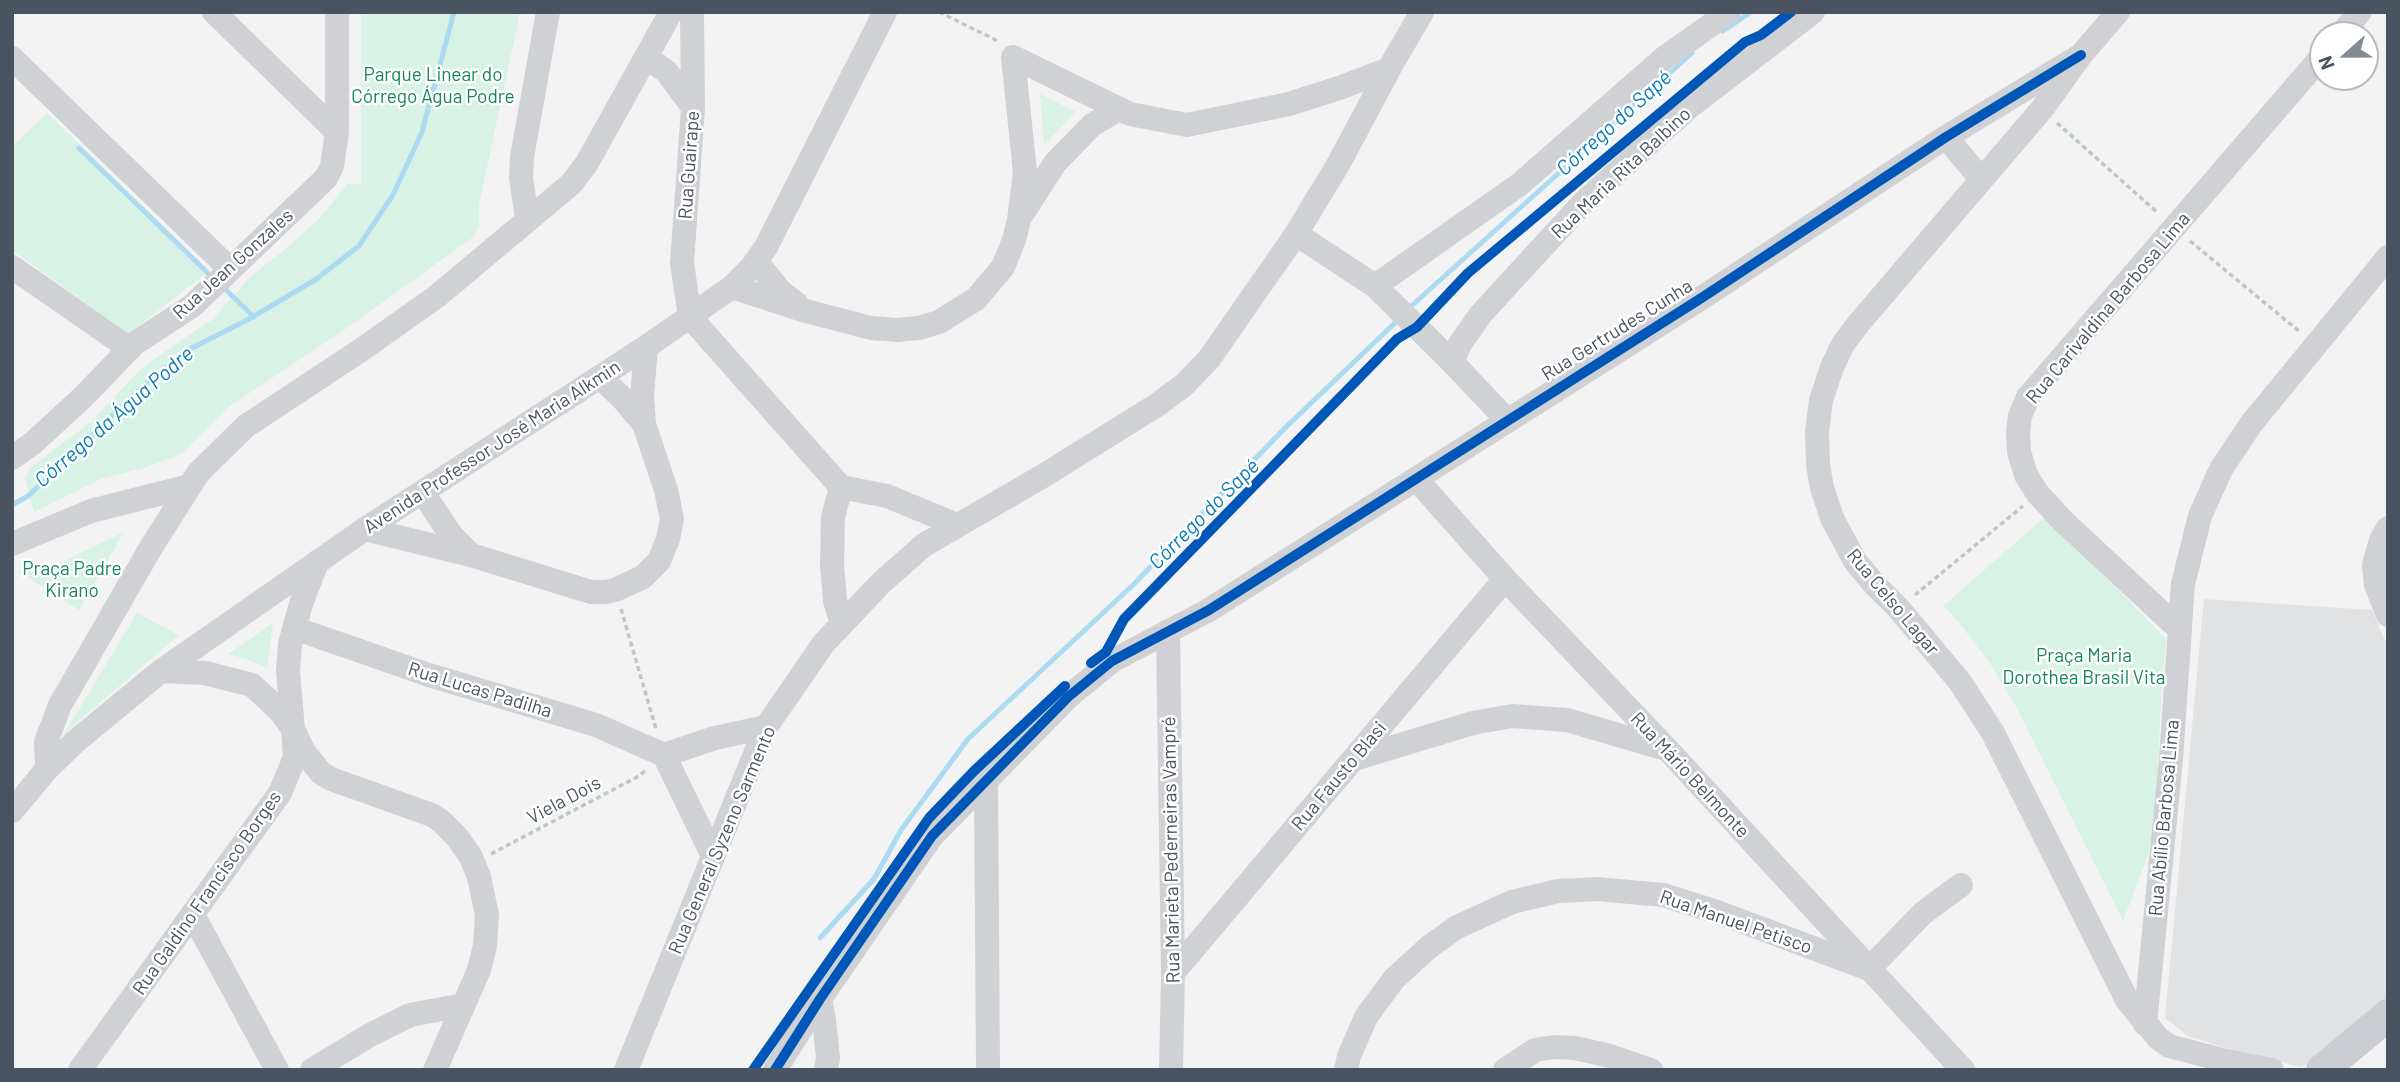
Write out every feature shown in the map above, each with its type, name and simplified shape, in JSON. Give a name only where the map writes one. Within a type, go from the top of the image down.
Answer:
[{"type":"main road","points":[[2322,1070],[2388,1014]]},
{"type":"street","points":[[214,12],[337,132]]},
{"type":"street","name":"Rua Jean Gonzales","points":[[12,458],[33,443],[84,396],[130,349],[192,306],[326,178],[332,166],[337,132],[337,12]]},
{"type":"street","points":[[527,218],[522,157],[548,12]]},
{"type":"street","points":[[47,769],[46,742],[60,705],[153,544],[199,472],[246,426],[361,350],[436,296],[571,184],[587,163],[671,12]]},
{"type":"street","name":"Rua Guairape","points":[[690,317],[682,263],[693,108],[692,12]]},
{"type":"street","name":"Avenida Professor José Maria Alkmin","points":[[12,811],[47,769],[76,741],[161,671],[365,529],[646,347],[732,287],[757,262],[766,247],[885,12]]},
{"type":"street","name":"Rua General Syzeno Sarmento","points":[[626,1070],[766,727],[824,643],[899,567],[925,545],[1157,405],[1184,385],[1209,359],[1296,234],[1339,163],[1422,12]]},
{"type":"street","points":[[1381,292],[1520,184],[1664,58],[1729,12]]},
{"type":"street","name":"Rua Maria Rita Balbino","points":[[1452,362],[1460,344],[1480,314],[1583,204],[1688,108],[1814,12]]},
{"type":"street","name":"Rua Celso Lagar","points":[[2118,12],[2081,55],[2042,109],[1843,344],[1821,400],[1817,432],[1818,465],[1832,518],[1855,561],[1960,682],[1993,733],[2115,979],[2145,1024],[2169,1046],[2272,1070]]},
{"type":"street","name":"Rua Gertrudes Cunha","points":[[780,1062],[932,836],[1068,697],[1112,661],[1209,610],[1417,480],[1946,137],[2081,55]]},
{"type":"street","points":[[646,57],[666,71],[693,108]]},
{"type":"street","points":[[1013,57],[1130,114],[1187,125],[1289,104],[1389,68]]},
{"type":"street","points":[[732,287],[871,328],[897,330],[919,328],[939,322],[976,299],[998,276],[1014,240],[1019,220],[1025,172],[1013,57]]},
{"type":"street","points":[[12,58],[220,278]]},
{"type":"street","name":"Rua Carivaldina Barbosa Lima","points":[[2178,628],[2102,559],[2038,494],[2026,475],[2019,452],[2020,415],[2028,397],[2309,71]]},
{"type":"street","points":[[1019,220],[1055,163],[1092,125],[1119,109]]},
{"type":"street","points":[[1946,137],[1981,179]]},
{"type":"street","points":[[1296,234],[1381,292],[1507,420]]},
{"type":"street","name":"Rua Abílio Barbosa Lima","points":[[2145,1024],[2171,759],[2178,628],[2183,584],[2200,516],[2221,470],[2251,425],[2388,257]]},
{"type":"street","points":[[757,262],[780,291],[806,311]]},
{"type":"street","points":[[12,267],[130,349]]},
{"type":"street","points":[[690,317],[841,487],[887,496],[957,524]]},
{"type":"street","points":[[365,529],[471,555],[591,592],[605,593],[643,577],[659,561],[672,519],[666,490],[644,424],[642,397],[646,347]]},
{"type":"street","points":[[600,377],[644,424]]},
{"type":"street","name":"Rua Mário Belmonte","points":[[1417,480],[1505,579],[1667,749],[1962,1070]]},
{"type":"street","points":[[13,533],[190,486]]},
{"type":"street","points":[[841,487],[833,517],[832,564],[835,601],[842,624]]},
{"type":"street","points":[[423,492],[451,535],[471,555]]},
{"type":"street","points":[[2388,528],[2381,540],[2374,565],[2376,585],[2388,615]]},
{"type":"street","name":"Rua Galdino Francisco Borges","points":[[80,1070],[280,793],[290,773],[295,757],[288,671],[290,645],[317,562]]},
{"type":"street","name":"Rua Fausto Blasi","points":[[1173,973],[1505,579]]},
{"type":"street","name":"Rua Lucas Padilha","points":[[294,628],[429,675],[596,725],[664,755]]},
{"type":"street","name":"Rua Marieta Pederneiras Vampré","points":[[1168,631],[1173,973],[1171,1070]]},
{"type":"street","points":[[161,671],[205,673],[252,685],[280,711],[293,729],[304,752],[321,773],[331,779],[432,814],[457,837],[474,863],[483,894],[487,927],[479,970],[435,1070]]},
{"type":"street","points":[[1354,759],[1473,723],[1512,716],[1567,720],[1667,749]]},
{"type":"street","points":[[713,856],[664,755],[715,738],[766,727]]},
{"type":"street","points":[[986,783],[988,1070]]},
{"type":"street","points":[[1870,969],[1923,913],[1961,885]]},
{"type":"street","name":"Rua Manuel Petisco","points":[[1346,1070],[1349,1056],[1366,1017],[1394,979],[1429,947],[1457,927],[1484,913],[1512,902],[1558,891],[1597,889],[1663,895],[1717,912],[1870,969]]},
{"type":"street","points":[[193,915],[277,1070]]},
{"type":"street","points":[[820,999],[828,1058],[826,1070]]},
{"type":"street","points":[[312,1070],[370,1035],[410,1015],[463,1005]]},
{"type":"street","points":[[1505,1070],[1535,1050],[1554,1047],[1575,1048],[1611,1056],[1651,1070]]},
{"type":"street","points":[[780,1062],[800,1057],[817,1070]]},
{"type":"path","points":[[939,12],[1000,42],[1013,57]]},
{"type":"path","points":[[1899,609],[2038,494]]},
{"type":"path","points":[[615,590],[664,755]]},
{"type":"shaded area","points":[[2204,599],[2372,610],[2388,647],[2388,999],[2340,1046],[2301,1067],[2188,1036],[2165,1018]]},
{"type":"green space","name":"Parque Linear do Córrego Água Podre","points":[[361,12],[520,12],[479,205],[479,227],[472,238],[344,330],[230,406],[181,454],[144,468],[103,478],[34,512],[25,478],[30,468],[92,421],[137,373],[154,359],[213,319],[249,278],[321,217],[347,184],[361,184]]},
{"type":"green space","points":[[1040,94],[1076,112],[1044,145]]},
{"type":"green space","points":[[47,113],[209,271],[129,334],[12,250],[12,147]]},
{"type":"green space","name":"Praça Maria Dorothea Brasil Vita","points":[[2046,516],[2167,640],[2162,675],[2155,837],[2123,921],[2018,710],[1989,662],[1943,606]]},
{"type":"green space","name":"Praça Padre Kirano","points":[[124,532],[79,610],[18,571],[43,571]]},
{"type":"green space","points":[[137,613],[179,635],[64,734]]},
{"type":"green space","points":[[273,623],[267,668],[228,654]]},
{"type":"waterway","name":"Córrego da Água Podre","points":[[12,505],[28,496],[140,389],[188,350],[249,319],[315,280],[359,246],[393,195],[422,132],[454,12]]},
{"type":"waterway","name":"Córrego do Sapé","points":[[1723,31],[1751,12]]},
{"type":"waterway","name":"Córrego do Sapé","points":[[1408,309],[1692,53]]},
{"type":"waterway","points":[[79,148],[212,277]]},
{"type":"waterway","points":[[222,286],[254,317]]},
{"type":"waterway","name":"Córrego do Sapé","points":[[820,938],[874,879],[901,830],[968,739],[1133,585],[1286,427],[1399,319]]},
{"type":"cycle path","points":[[1091,663],[1106,652],[1124,619],[1397,339],[1417,327],[1468,273],[1745,42],[1761,35],[1791,12]]},
{"type":"cycle path","points":[[775,1070],[820,999],[932,836],[1068,697],[1112,661],[1209,610],[1703,297],[1946,137],[2081,55]]},
{"type":"cycle path","points":[[753,1070],[929,818],[974,771],[1065,686]]}]
